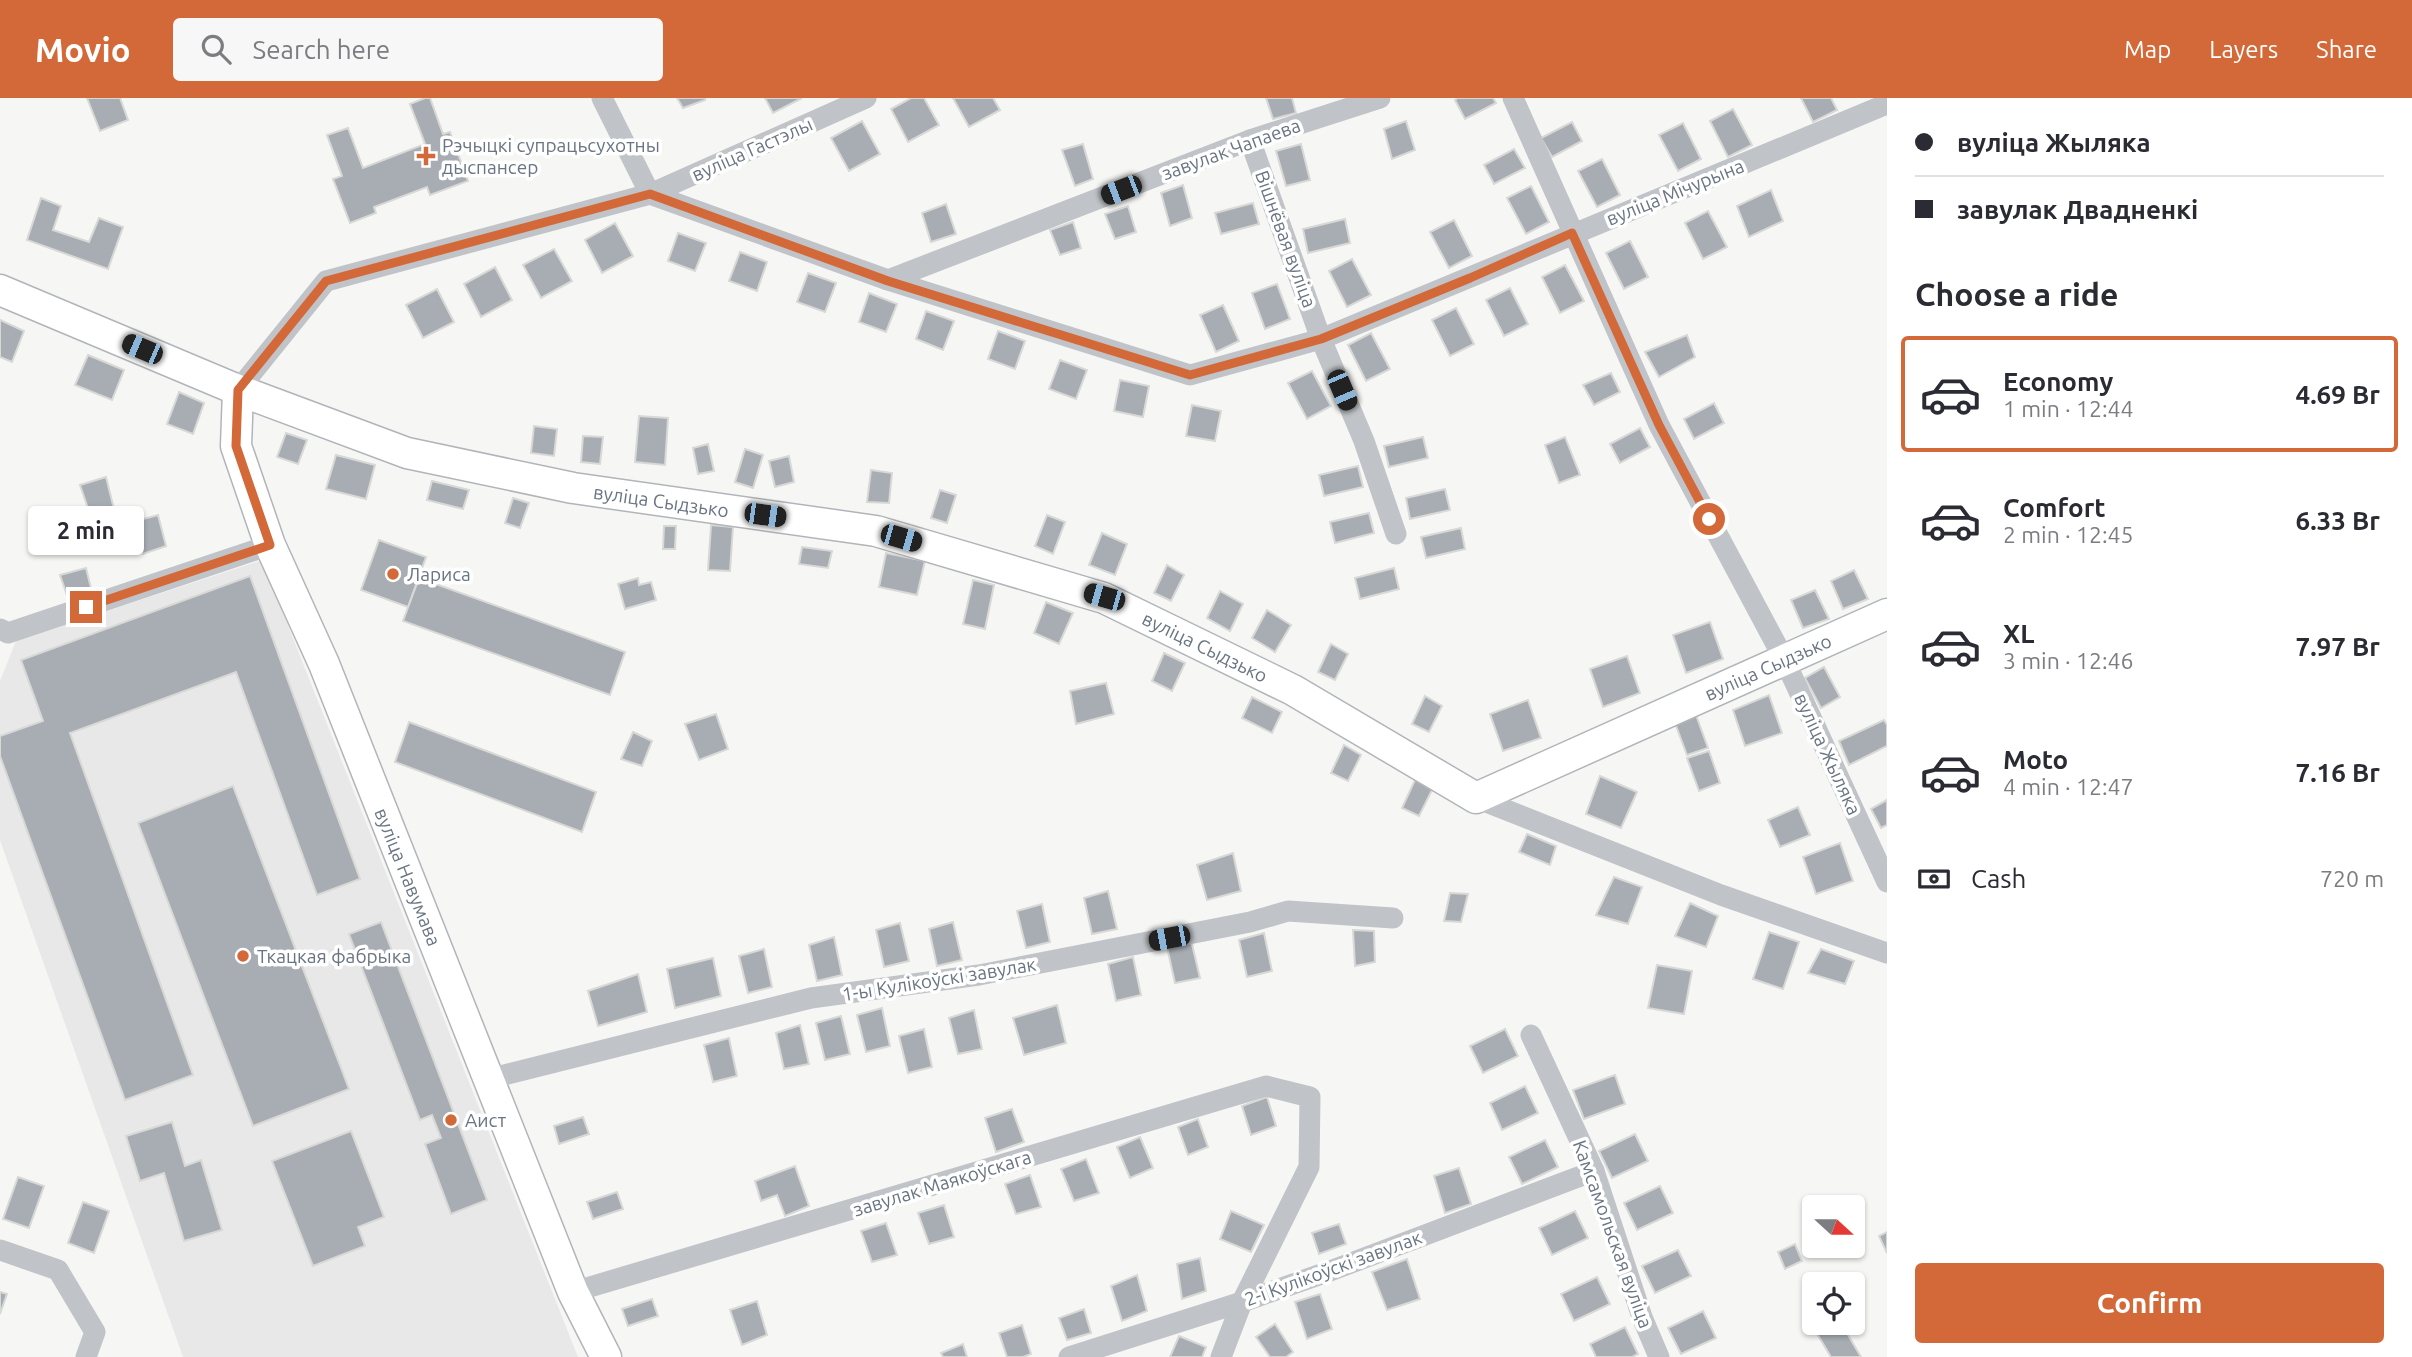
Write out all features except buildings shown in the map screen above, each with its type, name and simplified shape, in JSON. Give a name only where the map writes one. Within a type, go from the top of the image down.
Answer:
[{"type":"street","points":[[603,98],[650,194]]},
{"type":"street","name":"вуліца Гастэлы","points":[[238,390],[326,281],[650,194],[866,98]]},
{"type":"street","name":"завулак Чапаева","points":[[888,281],[1251,140],[1380,98]]},
{"type":"street","name":"вуліца Жыляка","points":[[1513,98],[1659,425],[1784,659],[1887,882]]},
{"type":"street","name":"вуліца Мічурына","points":[[650,194],[888,281],[1190,375],[1321,339],[1887,104]]},
{"type":"street","name":"Вішнёвая вуліца","points":[[1251,140],[1321,339],[1364,441],[1396,534]]},
{"type":"street","name":"вуліца Сыдзько","points":[[0,290],[238,390],[407,453],[573,488],[876,531],[1104,597],[1293,690],[1476,798],[1887,614]]},
{"type":"street","name":"вуліца Навумава","points":[[238,390],[236,446],[270,545],[324,664],[573,1292],[606,1357]]},
{"type":"street","points":[[3,638],[270,545]]},
{"type":"street","points":[[1476,798],[1721,895],[1887,953]]},
{"type":"street","name":"1-ы Кулікоўскі завулак","points":[[488,1079],[811,998],[979,975],[1250,922],[1288,911],[1393,918]]},
{"type":"street","name":"Камсамольская вуліца","points":[[1531,1035],[1594,1171],[1642,1317],[1658,1357]]},
{"type":"street","name":"завулак Маякоўскага","points":[[573,1292],[1266,1086],[1310,1097],[1309,1167],[1242,1302]]},
{"type":"street","name":"2-і Кулікоўскі завулак","points":[[1069,1357],[1242,1302],[1594,1171]]},
{"type":"street","points":[[0,1250],[58,1269],[95,1332],[86,1357]]},
{"type":"street","points":[[1221,1357],[1242,1302]]},
{"type":"shaded area","points":[[262,560],[578,1357],[183,1357],[0,840],[0,681],[16,641]]},
{"type":"place","name":"Рэчыцкі супрацьсухотны дыспансер","points":[[426,156]]},
{"type":"place","name":"Лариса","points":[[393,574]]},
{"type":"place","name":"Ткацкая фабрыка","points":[[243,956]]},
{"type":"place","name":"Аист","points":[[451,1120]]},
{"type":"route","points":[[86,607],[270,545],[236,446],[238,390],[326,281],[650,194],[888,281],[1190,375],[1321,339],[1572,233],[1659,425],[1709,519]]}]
